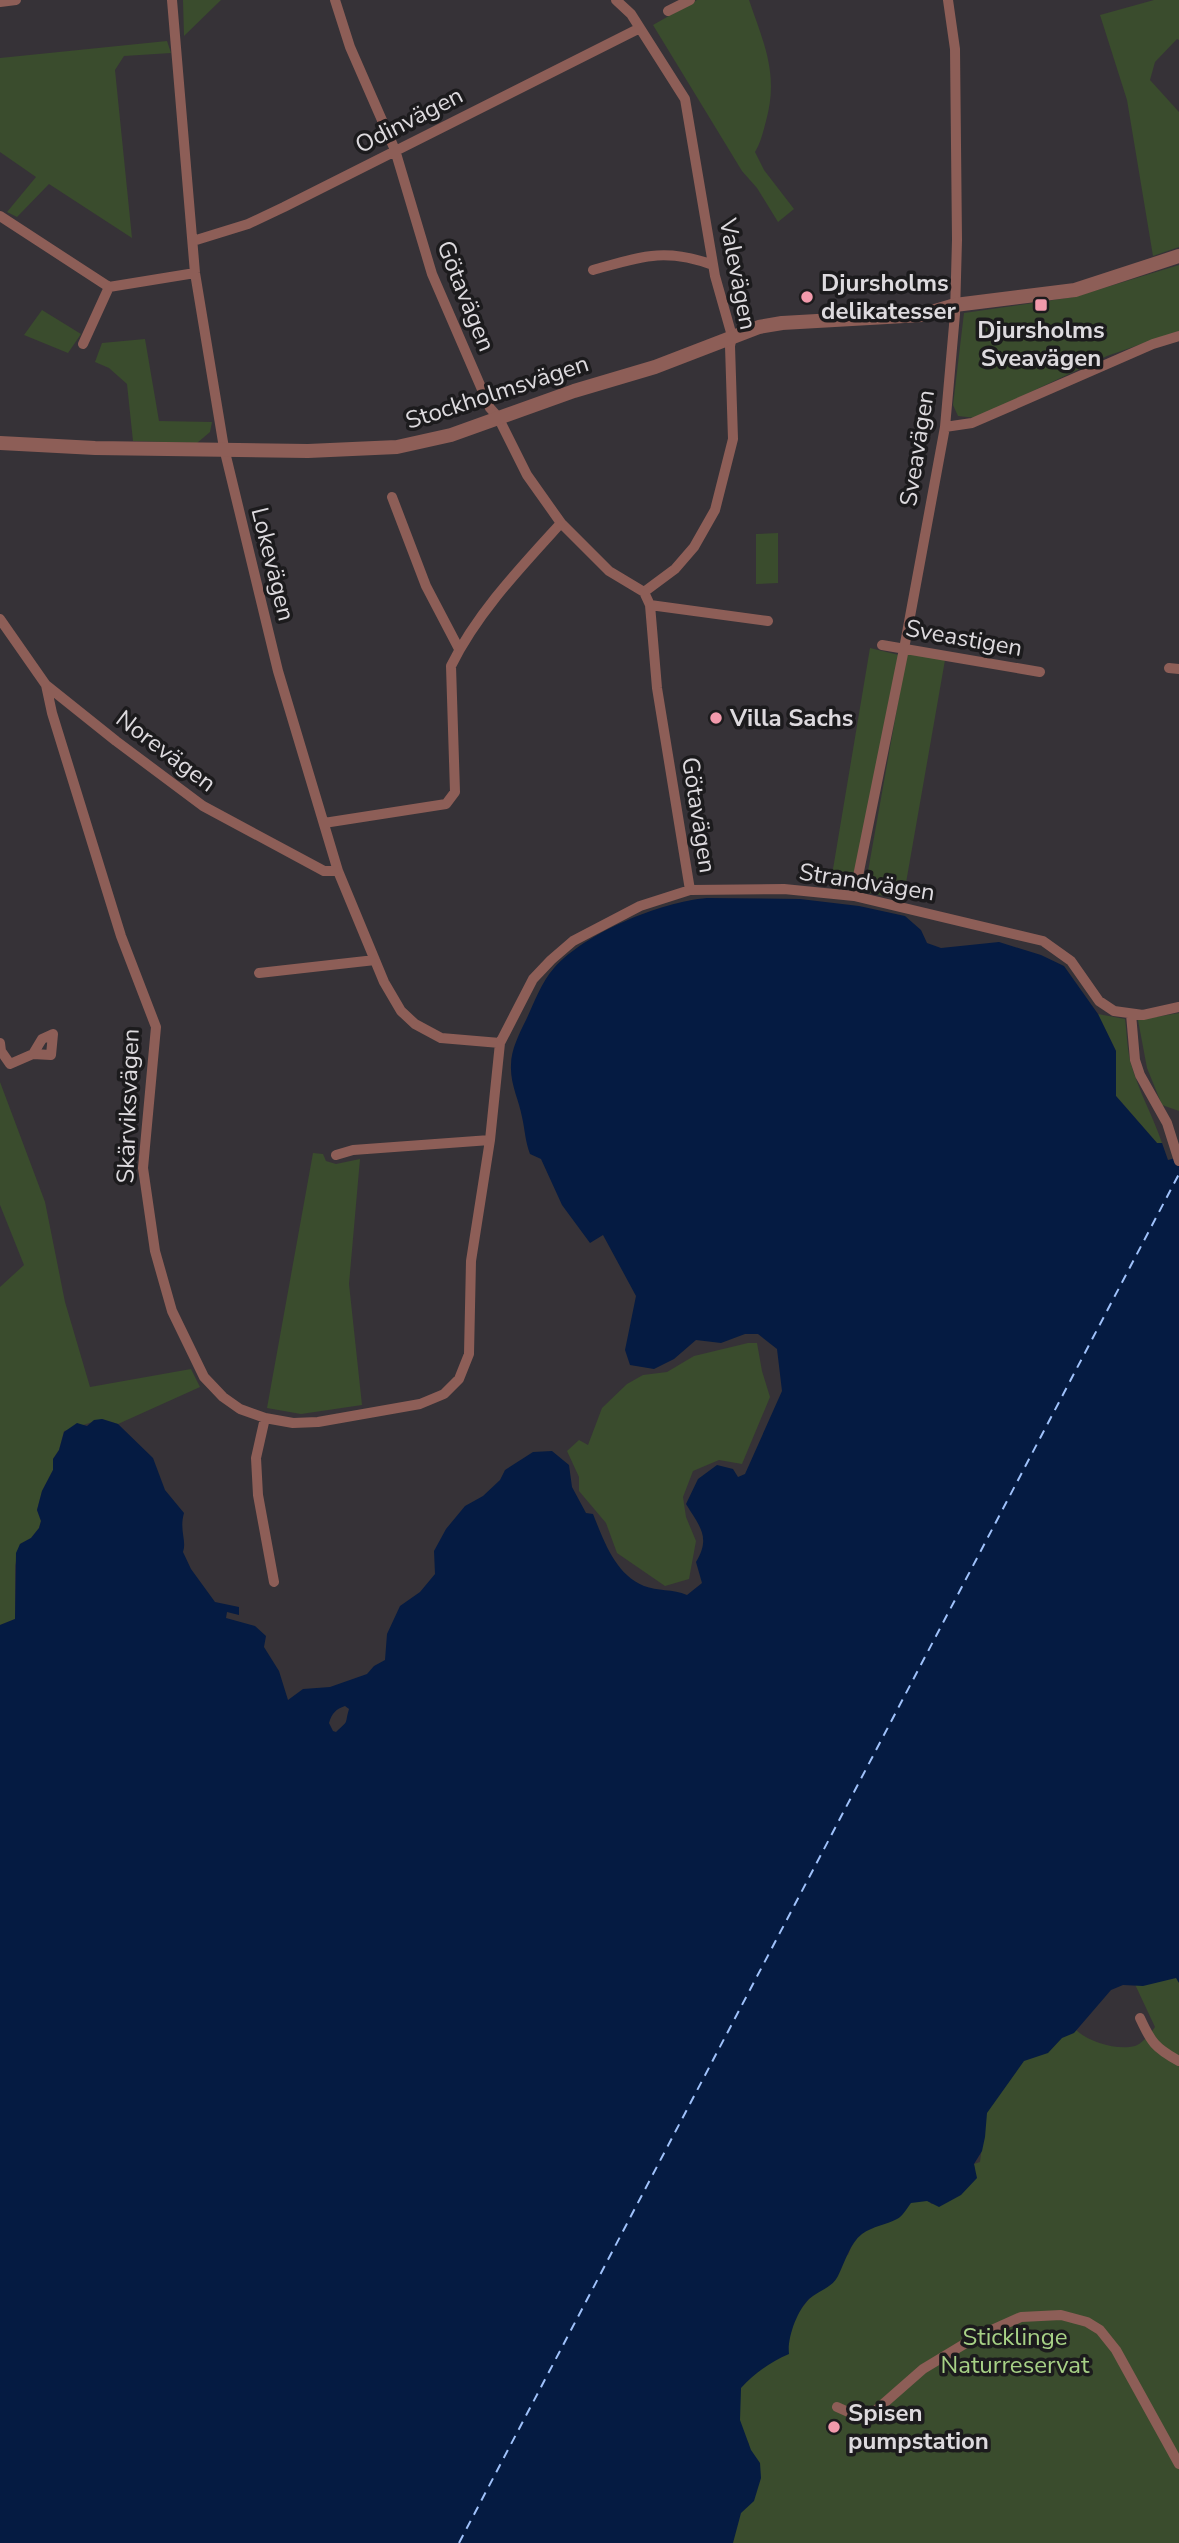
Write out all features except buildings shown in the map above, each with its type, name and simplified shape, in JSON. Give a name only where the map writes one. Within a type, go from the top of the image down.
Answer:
[{"type":"street","points":[[0,2],[16,0]]},
{"type":"street","name":"Lokevägen","points":[[172,0],[195,273],[223,448],[278,671],[338,871],[383,982],[401,1012],[415,1024],[441,1038],[500,1043]]},
{"type":"street","name":"Götavägen","points":[[335,0],[350,47],[395,150],[432,274],[490,408],[498,417],[527,475],[561,523],[609,571],[645,592],[650,604],[657,688],[690,890]]},
{"type":"street","name":"Valevägen","points":[[616,0],[631,14],[685,99],[713,265],[732,336],[733,439],[715,510],[694,547],[675,569],[645,592]]},
{"type":"street","points":[[668,11],[690,0]]},
{"type":"street","name":"Sveavägen","points":[[854,896],[945,427],[955,306],[957,240],[955,49],[948,0]]},
{"type":"street","name":"Odinvägen","points":[[193,241],[248,223],[640,27]]},
{"type":"street","points":[[0,216],[109,287],[195,273]]},
{"type":"street","points":[[593,270],[643,256],[671,253],[713,265]]},
{"type":"street","name":"Stockholmsvägen","points":[[0,443],[95,448],[308,451],[397,447],[451,436],[498,417],[654,367],[758,327],[782,323],[922,315],[955,306],[1074,290],[1179,256]]},
{"type":"street","points":[[83,344],[109,287]]},
{"type":"street","points":[[945,427],[972,423],[1153,344],[1179,336]]},
{"type":"street","points":[[392,497],[426,586],[459,649]]},
{"type":"street","points":[[324,823],[446,804],[453,797],[455,792],[450,666],[459,649],[516,572],[561,523]]},
{"type":"street","points":[[650,604],[768,621]]},
{"type":"street","name":"Norevägen","points":[[0,620],[46,685],[203,806],[324,871],[338,871]]},
{"type":"street","name":"Sveastigen","points":[[882,645],[1040,672]]},
{"type":"street","name":"Skärviksvägen","points":[[46,685],[52,713],[121,936],[156,1027],[143,1168],[155,1251],[173,1311],[204,1377],[223,1397],[240,1409],[265,1418],[293,1423],[318,1422],[420,1404],[444,1394],[459,1379],[468,1354],[471,1261],[490,1140],[500,1043]]},
{"type":"street","name":"Strandvägen","points":[[500,1043],[533,979],[573,941],[640,906],[690,890],[784,889],[854,896],[1043,941],[1071,961],[1106,1007],[1143,1015],[1179,1007]]},
{"type":"street","points":[[259,973],[375,960]]},
{"type":"street","points":[[1131,1014],[1135,1060],[1140,1076],[1167,1123],[1179,1161]]},
{"type":"street","points":[[0,1043],[1,1052],[10,1064],[33,1054]]},
{"type":"street","points":[[336,1155],[353,1150],[490,1140]]},
{"type":"street","points":[[265,1418],[256,1458],[258,1495],[274,1582]]},
{"type":"street","points":[[1140,2018],[1150,2040],[1159,2050],[1179,2060]]},
{"type":"street","points":[[837,2407],[855,2415],[874,2412],[923,2369],[976,2337],[1021,2317],[1061,2315],[1087,2322],[1100,2330],[1116,2350],[1179,2464]]},
{"type":"green space","points":[[183,0],[221,0],[184,36]]},
{"type":"green space","points":[[697,0],[749,0],[768,59],[771,88],[766,121],[755,152],[764,170],[794,209],[778,222],[757,188],[742,171],[653,25]]},
{"type":"green space","points":[[1154,0],[1179,0],[1179,40],[1155,62],[1150,80],[1179,112],[1179,247],[1153,256],[1127,100],[1100,15]]},
{"type":"green space","points":[[167,41],[171,53],[124,56],[115,70],[132,238],[49,184],[17,217],[7,212],[36,177],[0,152],[0,58]]},
{"type":"green space","points":[[1179,265],[1179,331],[1107,356],[976,418],[958,416],[953,405],[964,313],[1074,297]]},
{"type":"green space","points":[[42,310],[81,334],[68,353],[24,335]]},
{"type":"green space","points":[[145,339],[159,421],[212,422],[210,432],[197,443],[133,441],[127,384],[109,368],[95,362],[102,343]]},
{"type":"green space","points":[[778,533],[778,583],[756,584],[756,534]]},
{"type":"green space","points":[[870,648],[899,655],[856,877],[849,888],[830,887]]},
{"type":"green space","points":[[907,652],[945,660],[903,900],[870,893],[867,877]]},
{"type":"green space","points":[[1179,1013],[1179,1111],[1162,1105],[1147,1068],[1138,1020]]},
{"type":"green space","points":[[1098,1014],[1125,1019],[1131,1064],[1162,1143],[1157,1143],[1116,1096],[1116,1051]]},
{"type":"green space","points":[[0,1082],[45,1202],[65,1302],[90,1387],[191,1369],[200,1387],[118,1424],[102,1419],[64,1431],[59,1450],[53,1459],[53,1470],[42,1491],[37,1510],[41,1521],[39,1528],[31,1538],[20,1544],[15,1566],[15,1619],[0,1625],[0,1287],[24,1265],[0,1205]]},
{"type":"green space","points":[[313,1153],[323,1154],[326,1161],[336,1164],[360,1159],[349,1284],[362,1405],[301,1414],[267,1408]]},
{"type":"green space","points":[[757,1343],[770,1397],[742,1464],[719,1460],[693,1471],[683,1497],[686,1517],[696,1541],[689,1579],[665,1586],[617,1553],[606,1523],[579,1491],[579,1477],[567,1451],[579,1440],[588,1445],[602,1408],[627,1384],[643,1375],[667,1372],[694,1356]]},
{"type":"green space","name":"Sticklinge Naturreservat","points":[[1179,1977],[1179,2543],[728,2543],[749,2444],[739,2425],[740,2418],[735,2414],[739,2382],[786,2341],[787,2326],[844,2256],[848,2255],[855,2238],[910,2201],[929,2199],[931,2204],[942,2202],[975,2169],[974,2164],[980,2162],[987,2107],[1021,2060],[1073,2027],[1085,2037],[1101,2044],[1119,2047],[1138,2045],[1155,2027],[1132,1978]]},
{"type":"water","points":[[707,898],[800,899],[859,906],[905,916],[921,930],[927,943],[941,948],[999,942],[1041,955],[1064,966],[1098,1014],[1116,1051],[1116,1096],[1157,1143],[1162,1143],[1168,1160],[1179,1157],[1179,1983],[1176,1978],[1143,1986],[1123,1985],[1111,1990],[1074,2033],[1062,2038],[1048,2053],[1024,2061],[987,2113],[982,2151],[974,2164],[977,2178],[961,2195],[939,2207],[927,2201],[911,2203],[899,2218],[862,2234],[851,2248],[835,2280],[805,2304],[791,2333],[789,2354],[763,2368],[741,2388],[740,2420],[751,2450],[760,2463],[761,2478],[754,2501],[741,2513],[733,2543],[0,2543],[0,1625],[15,1619],[16,1553],[20,1544],[31,1538],[39,1528],[41,1521],[37,1510],[64,1432],[77,1423],[87,1426],[94,1420],[102,1419],[118,1424],[153,1458],[165,1490],[184,1513],[183,1552],[191,1569],[215,1602],[239,1607],[239,1615],[227,1612],[226,1618],[255,1626],[266,1636],[264,1647],[279,1671],[288,1700],[303,1689],[330,1687],[367,1674],[385,1660],[387,1634],[400,1606],[420,1592],[435,1574],[434,1551],[446,1529],[465,1506],[483,1496],[500,1480],[505,1470],[533,1452],[552,1451],[569,1465],[572,1487],[586,1513],[593,1514],[612,1556],[634,1581],[649,1588],[687,1595],[702,1583],[696,1562],[703,1546],[702,1532],[686,1504],[698,1479],[717,1465],[733,1469],[738,1477],[745,1474],[782,1391],[777,1349],[758,1334],[745,1334],[721,1343],[696,1340],[674,1359],[654,1369],[630,1365],[625,1350],[636,1296],[603,1235],[590,1243],[562,1205],[541,1159],[530,1154],[511,1072],[511,1059],[518,1036],[554,968],[584,943],[624,921],[688,901]],"holes":[[[345,1706],[349,1709],[345,1723],[336,1732],[333,1731],[329,1723],[333,1714]]]},
{"type":"ferry route","points":[[459,2543],[1179,1174]]},
{"type":"place","name":"Djursholms delikatesser","points":[[807,297]]},
{"type":"place","name":"Djursholms Sveavägen","points":[[1041,305]]},
{"type":"place","name":"Villa Sachs","points":[[716,718]]},
{"type":"place","name":"Spisen pumpstation","points":[[834,2427]]}]
